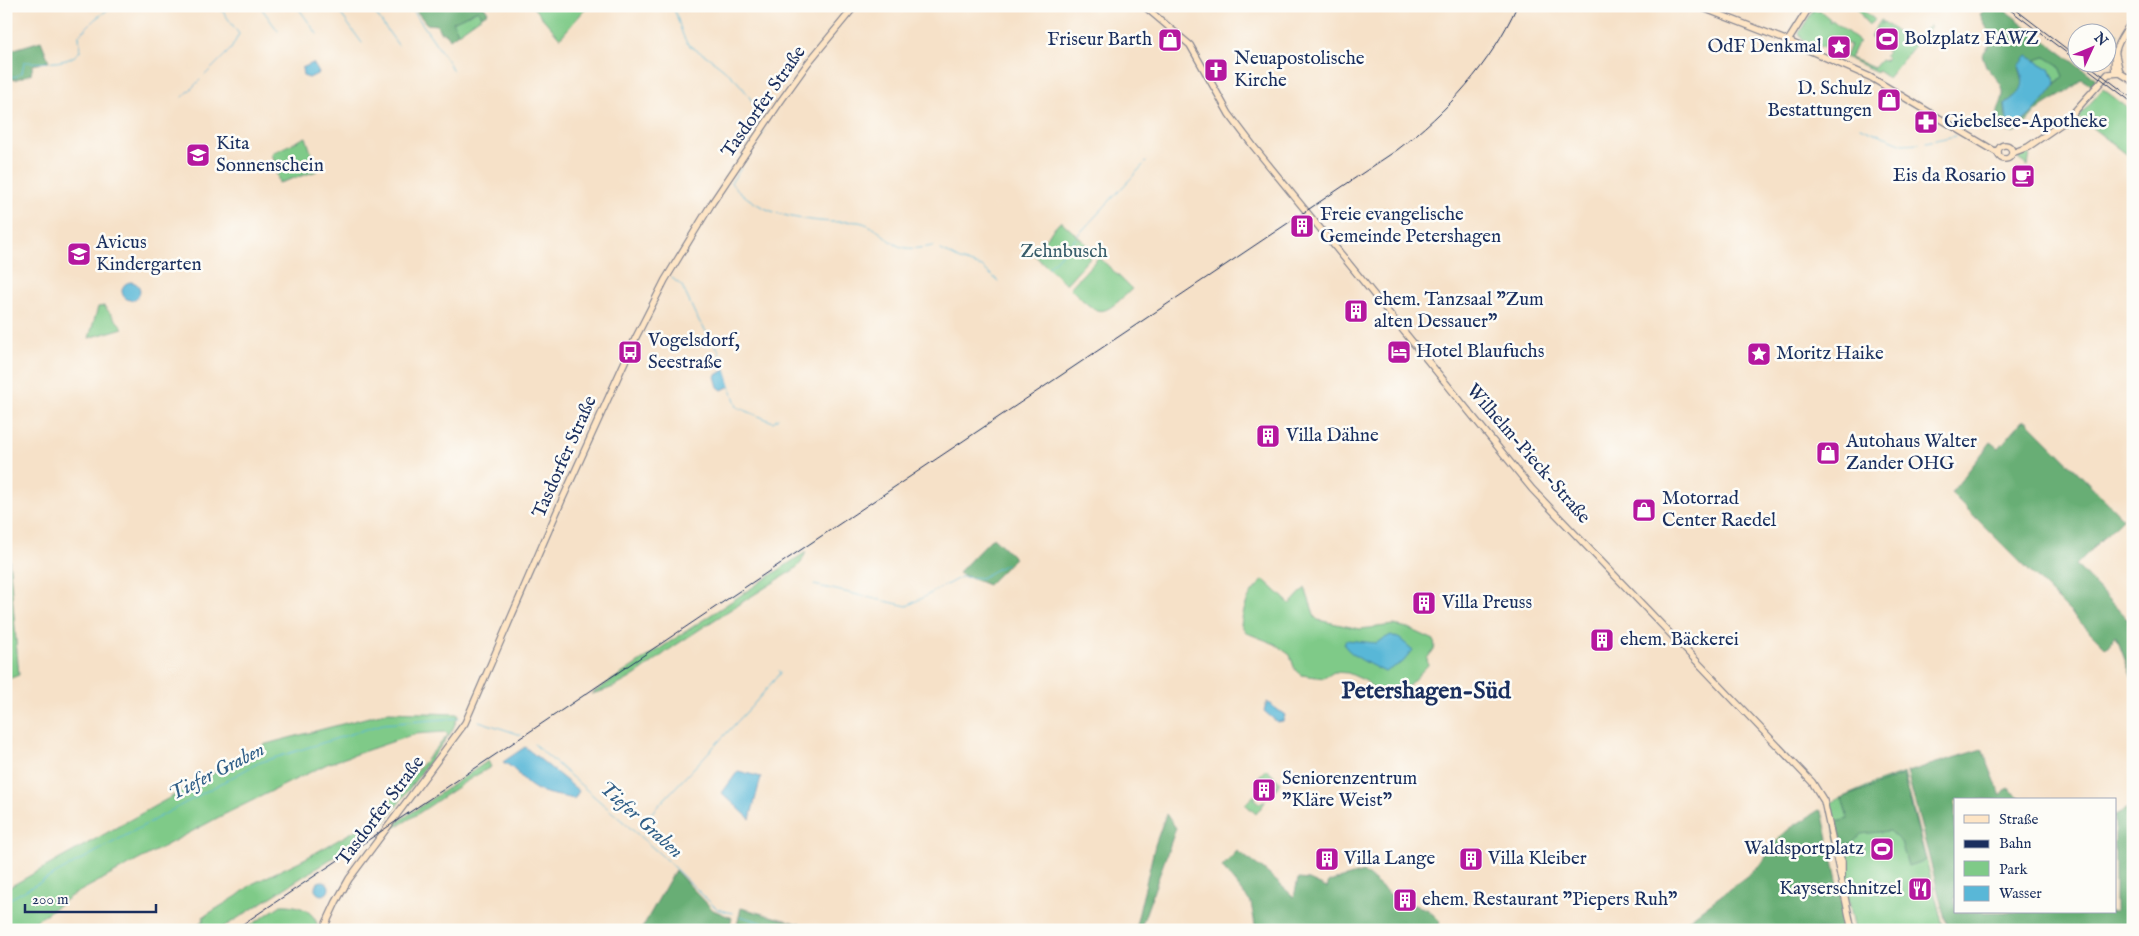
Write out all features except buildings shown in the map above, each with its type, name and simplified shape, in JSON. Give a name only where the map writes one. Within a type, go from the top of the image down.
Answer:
[{"type":"street","name":"Tasdorfer Straße","points":[[324,930],[336,902],[349,879],[465,724],[562,500],[636,337],[666,278],[712,202],[780,102],[808,63],[855,6]]},
{"type":"street","name":"Wilhelm-Pieck-Straße","points":[[1144,6],[1190,45],[1229,114],[1254,147],[1532,488],[1812,782],[1824,801],[1852,930]]},
{"type":"street","points":[[1698,6],[1843,64],[1886,86],[1998,153],[2004,159],[2010,158],[2012,150]]},
{"type":"street","points":[[1788,41],[1810,6]]},
{"type":"street","points":[[2118,73],[2115,51],[2133,20]]},
{"type":"street","points":[[2012,150],[2028,147],[2068,119],[2104,77],[2118,73],[2133,81]]},
{"type":"street","points":[[1982,144],[1996,147],[2006,145],[2012,150]]},
{"type":"street","points":[[1998,153],[2001,146]]},
{"type":"green space","points":[[412,6],[484,6],[488,12],[482,16],[478,10],[453,22],[458,33],[450,39],[447,34],[440,32],[437,25],[427,24]]},
{"type":"green space","points":[[532,6],[588,6],[560,38]]},
{"type":"green space","points":[[1858,6],[1875,20],[1868,25],[1856,7]]},
{"type":"green space","points":[[1989,6],[1999,6],[2066,56],[2066,72],[2087,72],[2095,78],[2092,86],[2081,79],[2072,88],[2038,110],[2019,130],[2010,132],[2005,130],[1998,119],[2003,92],[2002,87],[2000,82],[1987,68],[1982,55],[1990,44],[1991,37],[1980,14]],"holes":[[[2045,57],[2058,65],[2063,76],[2025,121],[2006,116],[2005,104],[2019,93],[2024,85],[2019,66]]]},
{"type":"green space","points":[[1814,9],[1819,10],[1830,19],[1829,23],[1832,20],[1860,42],[1856,45],[1850,58],[1874,68],[1881,60],[1884,61],[1887,58],[1885,56],[1888,52],[1870,37],[1881,20],[1883,21],[1881,25],[1884,22],[1912,44],[1929,25],[1931,26],[1888,78],[1878,71],[1845,57],[1850,45],[1835,38],[1829,50],[1803,40],[1799,33]]},
{"type":"green space","points":[[478,10],[482,16],[458,33],[452,22]]},
{"type":"green space","points":[[41,41],[49,61],[33,65],[31,74],[17,79],[6,80],[6,47],[8,51]]},
{"type":"green space","points":[[2045,57],[2054,62],[2062,72],[2063,76],[2056,83],[2050,69],[2034,60]]},
{"type":"green space","points":[[2103,89],[2133,112],[2133,159],[2078,117]]},
{"type":"green space","points":[[306,137],[317,171],[279,183],[272,153]]},
{"type":"green space","points":[[2031,148],[2028,166],[2019,160],[2018,156]]},
{"type":"green space","name":"Zehnbusch","points":[[1061,221],[1095,252],[1066,284],[1032,253]]},
{"type":"green space","name":"Zehnbusch","points":[[1099,257],[1132,289],[1113,306],[1100,311],[1088,305],[1070,288]]},
{"type":"green space","points":[[104,306],[123,328],[89,338],[98,307]]},
{"type":"green space","points":[[2022,421],[2027,421],[2123,518],[2076,565],[2127,619],[2132,617],[2128,622],[2133,635],[2133,681],[2116,636],[2106,648],[1951,493],[1991,442],[1999,448]]},
{"type":"green space","points":[[993,537],[1015,558],[988,585],[958,573]]},
{"type":"green space","points":[[6,546],[8,546],[19,675],[6,680]]},
{"type":"green space","points":[[806,552],[801,563],[795,569],[676,645],[626,681],[591,694]]},
{"type":"green space","points":[[1264,580],[1290,604],[1305,588],[1315,617],[1318,620],[1360,629],[1394,625],[1408,628],[1434,640],[1434,650],[1427,658],[1428,665],[1404,690],[1398,700],[1372,687],[1366,681],[1348,673],[1334,672],[1324,678],[1301,675],[1295,670],[1290,655],[1275,644],[1247,633],[1241,625],[1248,600],[1254,590]]},
{"type":"green space","points":[[388,712],[459,714],[452,731],[381,827],[219,930],[189,930],[204,920],[203,917],[237,896],[252,884],[306,858],[372,821],[448,735],[445,732],[415,734],[327,764],[221,816],[71,896],[23,930],[6,930],[6,889],[266,744]]},
{"type":"green space","points":[[1982,749],[2001,796],[2008,788],[2020,798],[1954,798],[1954,914],[2116,914],[2116,814],[2133,805],[2133,930],[1948,930],[1907,772]]},
{"type":"green space","points":[[488,761],[491,767],[386,832],[390,827]]},
{"type":"green space","points":[[1266,769],[1281,783],[1269,797],[1278,783],[1272,777],[1265,782],[1259,776]]},
{"type":"green space","name":"Waldsportplatz","points":[[1904,773],[1944,930],[1855,930],[1844,877],[1846,867],[1843,853],[1838,846],[1829,803]]},
{"type":"green space","points":[[1903,775],[1926,860],[1908,866],[1901,842],[1889,831],[1861,834],[1852,844],[1843,845],[1836,822],[1848,819],[1842,798]]},
{"type":"green space","points":[[1254,795],[1256,797],[1254,799],[1259,803],[1266,801],[1256,814],[1245,804]]},
{"type":"green space","points":[[1819,810],[1822,811],[1848,930],[1675,930],[1760,866],[1777,840],[1789,829]]},
{"type":"green space","points":[[1166,814],[1176,828],[1140,930],[1135,930],[1155,845]]},
{"type":"green space","points":[[1237,851],[1264,870],[1294,897],[1298,879],[1309,880],[1327,888],[1329,882],[1363,872],[1397,900],[1427,909],[1440,921],[1438,930],[1256,930],[1251,903],[1222,867]]},
{"type":"green space","points":[[675,870],[713,910],[732,918],[729,930],[641,930]]},
{"type":"green space","points":[[281,905],[300,907],[306,910],[317,923],[318,930],[244,930]]},
{"type":"green space","points":[[741,908],[821,930],[736,930]]},
{"type":"water","points":[[2027,56],[2050,69],[2056,83],[2030,115],[2013,127],[2007,120],[2005,104],[2019,92],[2023,84],[2019,66]]},
{"type":"water","points":[[313,63],[319,73],[309,78],[303,76],[302,68]]},
{"type":"water","points":[[131,282],[137,285],[140,291],[137,297],[131,300],[125,297],[122,291],[125,285]]},
{"type":"water","points":[[725,370],[730,386],[722,390],[718,387],[715,376]]},
{"type":"water","points":[[1391,635],[1400,639],[1413,650],[1403,662],[1385,672],[1357,657],[1344,645],[1346,640],[1376,643]]},
{"type":"water","points":[[1267,702],[1285,715],[1283,721],[1277,722],[1264,711]]},
{"type":"water","points":[[525,747],[579,791],[574,799],[536,789],[503,762]]},
{"type":"water","points":[[738,771],[761,777],[750,819],[722,793]]},
{"type":"water","points":[[319,881],[325,881],[329,888],[325,895],[319,895],[315,891],[315,885]]},
{"type":"waterway","points":[[6,78],[22,73],[24,62],[54,62],[75,56],[80,51],[79,35],[95,19],[113,6]]},
{"type":"waterway","points":[[205,75],[231,49],[239,34],[219,6]]},
{"type":"waterway","points":[[260,6],[278,31]]},
{"type":"waterway","points":[[297,6],[317,34]]},
{"type":"waterway","points":[[335,6],[362,43]]},
{"type":"waterway","points":[[370,6],[398,45]]},
{"type":"waterway","points":[[410,6],[452,70]]},
{"type":"waterway","points":[[672,6],[689,45],[731,75],[743,88],[756,109]]},
{"type":"waterway","points":[[183,97],[200,80]]},
{"type":"waterway","points":[[758,126],[759,115]]},
{"type":"waterway","points":[[1860,127],[1903,144],[1919,143]]},
{"type":"waterway","points":[[745,161],[764,131]]},
{"type":"waterway","points":[[1926,142],[1955,136]]},
{"type":"waterway","points":[[1078,235],[1146,162]]},
{"type":"waterway","points":[[741,168],[731,183],[753,202],[777,213],[803,219],[864,223],[903,248],[933,246]]},
{"type":"waterway","points":[[1049,267],[1076,238]]},
{"type":"waterway","points":[[941,250],[960,260],[982,267],[998,281]]},
{"type":"waterway","points":[[672,278],[682,286],[697,318],[718,349],[737,407],[773,422],[778,418]]},
{"type":"waterway","points":[[814,585],[907,606],[961,577],[981,578],[1006,564]]},
{"type":"waterway","points":[[641,824],[753,705],[780,673],[779,671]]},
{"type":"waterway","name":"Tiefer Graben","points":[[6,901],[258,763],[383,724],[459,718]]},
{"type":"waterway","name":"Tiefer Graben","points":[[479,721],[521,735]]},
{"type":"waterway","name":"Tiefer Graben","points":[[534,744],[659,853],[717,909],[732,913]]},
{"type":"waterway","name":"Tiefer Graben","points":[[740,916],[786,930]]},
{"type":"tram line","points":[[2011,6],[2066,48]]},
{"type":"tram line","points":[[2098,72],[2133,99]]},
{"type":"railway","points":[[234,930],[1397,150],[1450,103],[1466,85],[1494,48],[1517,6]]},
{"type":"railway","points":[[2005,6],[2066,52]]},
{"type":"railway","points":[[2092,72],[2133,103]]},
{"type":"place","name":"Bolzplatz FAWZ","points":[[1887,39]]},
{"type":"place","name":"Friseur Barth","points":[[1170,40]]},
{"type":"place","name":"OdF Denkmal","points":[[1839,47]]},
{"type":"place","name":"Neuapostolische Kirche","points":[[1216,70]]},
{"type":"place","name":"D. Schulz Bestattungen","points":[[1889,100]]},
{"type":"place","name":"Giebelsee-Apotheke","points":[[1926,122]]},
{"type":"place","name":"Kita Sonnenschein","points":[[198,155]]},
{"type":"place","name":"Eis da Rosario","points":[[2023,176]]},
{"type":"place","name":"Freie evangelische Gemeinde Petershagen","points":[[1302,226]]},
{"type":"place","name":"Avicus Kindergarten","points":[[79,254]]},
{"type":"place","name":"ehem. Tanzsaal \"Zum alten Dessauer\"","points":[[1356,311]]},
{"type":"place","name":"Vogelsdorf, Seestraße","points":[[630,352]]},
{"type":"place","name":"Hotel Blaufuchs","points":[[1399,352]]},
{"type":"place","name":"Moritz Haike","points":[[1759,354]]},
{"type":"place","name":"Villa Dähne","points":[[1268,436]]},
{"type":"place","name":"Autohaus Walter Zander OHG","points":[[1828,453]]},
{"type":"place","name":"Motorrad Center Raedel","points":[[1644,510]]},
{"type":"place","name":"Villa Preuss","points":[[1424,603]]},
{"type":"place","name":"ehem. Bäckerei","points":[[1602,640]]},
{"type":"place","name":"Seniorenzentrum \"Kläre Weist\"","points":[[1264,790]]},
{"type":"place","name":"Waldsportplatz","points":[[1882,849]]},
{"type":"place","name":"Villa Lange","points":[[1327,859]]},
{"type":"place","name":"Villa Kleiber","points":[[1471,859]]},
{"type":"place","name":"Kayserschnitzel","points":[[1920,889]]},
{"type":"place","name":"ehem. Restaurant \"Piepers Ruh\"","points":[[1405,900]]},
{"type":"district","name":"Petershagen-Süd","points":[[1426,691]]}]
